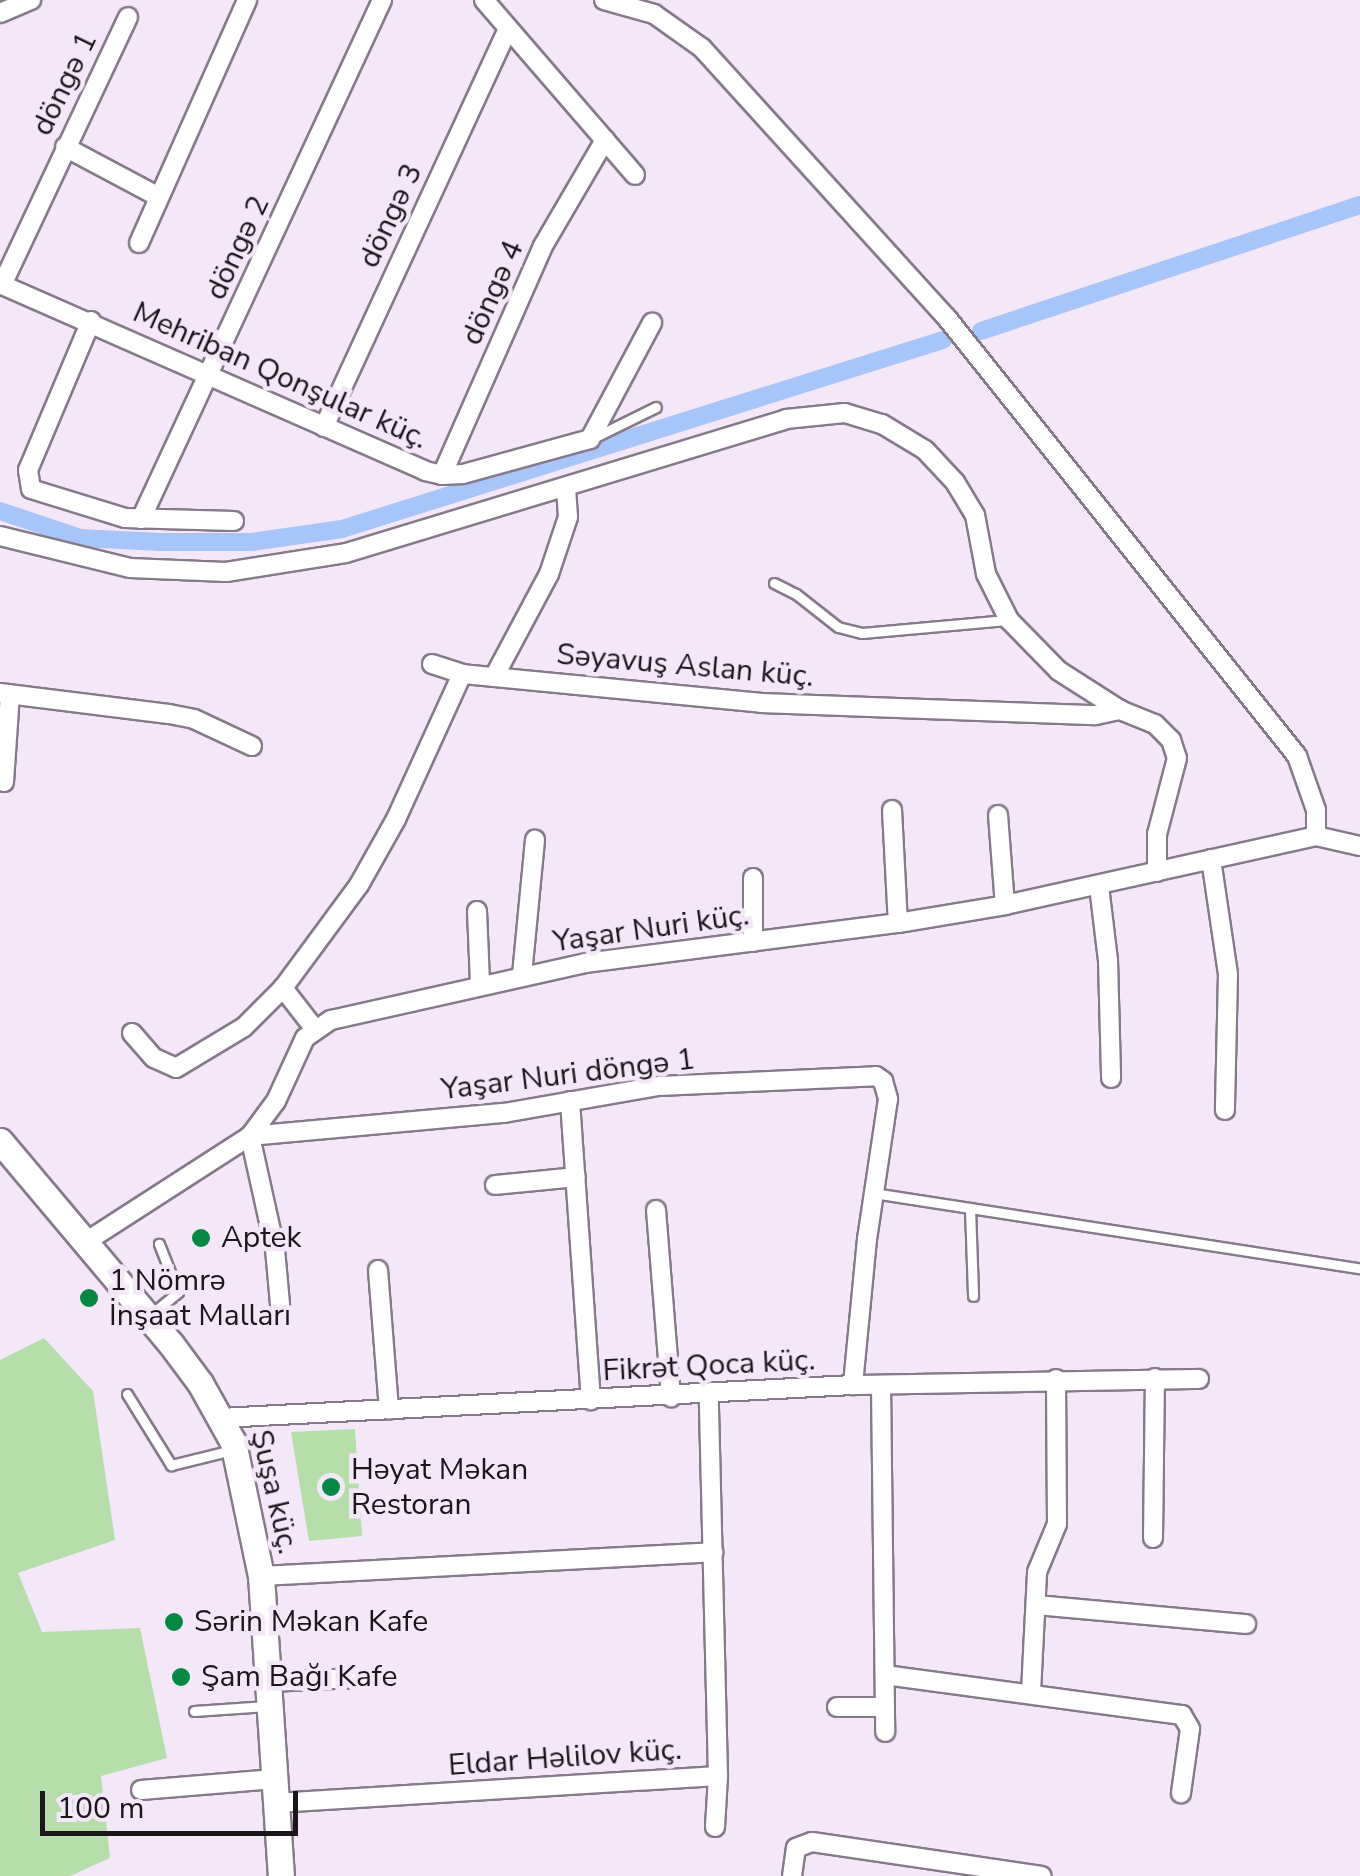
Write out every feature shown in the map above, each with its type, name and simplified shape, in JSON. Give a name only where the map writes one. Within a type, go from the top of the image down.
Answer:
[{"type":"street","points":[[0,13],[31,0]]},
{"type":"street","points":[[139,243],[247,0]]},
{"type":"street","name":"döngə 2","points":[[141,519],[382,0]]},
{"type":"street","points":[[484,0],[634,175]]},
{"type":"street","points":[[604,0],[654,14],[702,48],[947,318],[1297,756],[1316,810],[1316,836],[1360,846]]},
{"type":"street","name":"döngə 1","points":[[1,284],[128,17]]},
{"type":"street","name":"döngə 3","points":[[324,427],[508,28]]},
{"type":"street","name":"döngə 4","points":[[442,475],[543,246],[605,140]]},
{"type":"street","points":[[65,147],[160,197]]},
{"type":"street","name":"Mehriban Qonşular küç.","points":[[1,284],[208,377],[442,475],[462,474],[590,439]]},
{"type":"street","points":[[91,322],[26,480],[31,489],[141,519],[234,521]]},
{"type":"street","points":[[590,439],[652,323]]},
{"type":"street","points":[[0,536],[130,568],[226,572],[346,554],[786,419],[845,413],[882,424],[925,450],[956,482],[975,515],[986,574],[1009,620],[1059,670],[1120,710],[1155,724],[1171,740],[1176,758],[1157,834],[1157,872]]},
{"type":"street","points":[[494,678],[549,574],[568,517],[566,487]]},
{"type":"street","name":"Səyavuş Aslan küç.","points":[[432,664],[462,674],[494,678],[761,703],[1096,715],[1120,710]]},
{"type":"street","points":[[132,1033],[154,1058],[176,1068],[244,1028],[283,988],[359,885],[396,819],[462,674]]},
{"type":"street","points":[[4,782],[5,694],[169,714],[194,720],[252,746]]},
{"type":"street","points":[[892,810],[898,924]]},
{"type":"street","points":[[998,815],[1005,905]]},
{"type":"street","name":"Yaşar Nuri küç.","points":[[314,1028],[331,1020],[522,974],[898,924],[1100,886],[1316,836]]},
{"type":"street","points":[[522,974],[535,840]]},
{"type":"street","points":[[1212,859],[1228,974],[1225,1110]]},
{"type":"street","points":[[753,878],[753,942]]},
{"type":"street","points":[[1100,886],[1108,960],[1112,1078]]},
{"type":"street","points":[[476,911],[480,984]]},
{"type":"street","points":[[84,1243],[250,1136],[276,1102],[305,1038],[314,1028],[283,988]]},
{"type":"street","name":"Yaşar Nuri döngə 1","points":[[250,1136],[504,1113],[659,1086],[876,1076],[883,1081],[888,1099],[873,1193],[853,1385]]},
{"type":"street","points":[[570,1101],[591,1400]]},
{"type":"street","points":[[250,1136],[275,1249],[281,1314]]},
{"type":"street","name":"Şuşa küç.","points":[[0,1141],[200,1383],[235,1449],[260,1576],[280,1876]]},
{"type":"street","points":[[494,1185],[576,1177]]},
{"type":"street","points":[[656,1210],[672,1397]]},
{"type":"street","points":[[378,1270],[389,1410]]},
{"type":"street","points":[[1153,1538],[1155,1378]]},
{"type":"street","points":[[1032,1692],[1037,1572],[1057,1524],[1056,1379]]},
{"type":"street","name":"Fikrət Qoca küç.","points":[[221,1418],[709,1396],[853,1385],[1199,1379]]},
{"type":"street","points":[[881,1385],[884,1732]]},
{"type":"street","name":"Eldar Həlilov küç.","points":[[141,1790],[275,1791],[718,1776],[709,1396]]},
{"type":"street","points":[[260,1576],[713,1552]]},
{"type":"street","points":[[1038,1605],[1246,1624]]},
{"type":"street","points":[[886,1675],[1182,1715],[1190,1729],[1181,1792]]},
{"type":"street","points":[[269,1694],[356,1678]]},
{"type":"street","points":[[838,1708],[885,1707]]},
{"type":"street","points":[[716,1827],[718,1776]]},
{"type":"street","points":[[792,1876],[796,1848],[812,1842],[1042,1876]]},
{"type":"lane","points":[[590,439],[656,408]]},
{"type":"lane","points":[[774,584],[796,594],[838,627],[862,633],[1009,620]]},
{"type":"lane","points":[[873,1193],[1360,1268]]},
{"type":"lane","points":[[970,1208],[973,1296]]},
{"type":"lane","points":[[148,1316],[178,1292],[159,1244]]},
{"type":"lane","points":[[127,1394],[171,1465],[235,1449]]},
{"type":"lane","points":[[194,1711],[269,1694]]},
{"type":"green space","points":[[44,1338],[93,1391],[115,1540],[18,1573],[42,1632],[140,1628],[167,1758],[101,1776],[110,1858],[70,1876],[0,1876],[0,1360]]},
{"type":"green space","points":[[355,1429],[362,1536],[309,1541],[291,1432]]},
{"type":"waterway","points":[[981,331],[1360,205]]},
{"type":"waterway","points":[[0,511],[80,538],[252,542],[342,529],[943,340]]},
{"type":"place","name":"Aptek","points":[[201,1238]]},
{"type":"place","name":"1 Nömrə İnşaat Malları","points":[[89,1298]]},
{"type":"place","name":"Həyat Məkan Restoran","points":[[331,1487]]},
{"type":"place","name":"Sərin Məkan Kafe","points":[[174,1622]]},
{"type":"place","name":"Şam Bağı Kafe","points":[[181,1677]]}]
